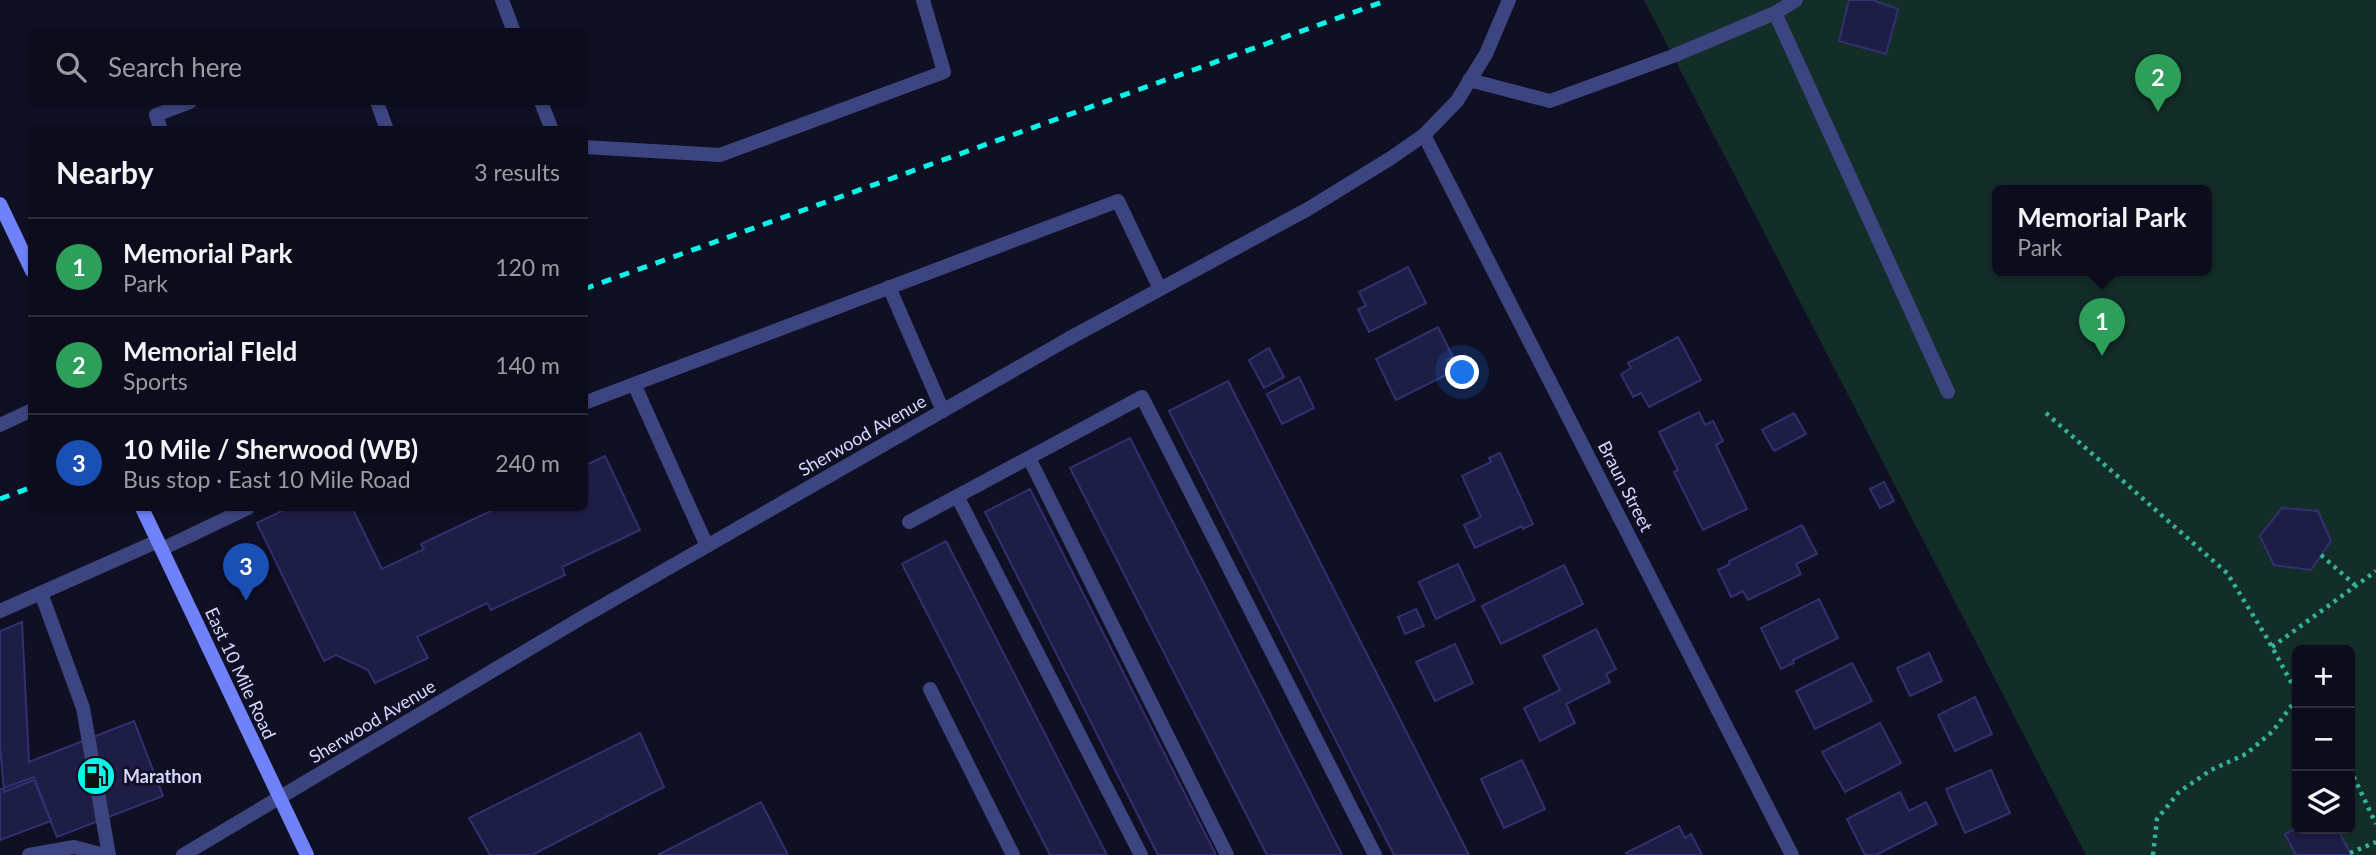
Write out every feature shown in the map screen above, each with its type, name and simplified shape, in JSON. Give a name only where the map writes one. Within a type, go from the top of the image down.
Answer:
[{"type":"main road","points":[[0,204],[28,263]]},
{"type":"main road","name":"East 10 Mile Road","points":[[143,511],[307,855]]},
{"type":"street","points":[[502,0],[512,28]]},
{"type":"street","points":[[588,147],[720,155],[944,72],[923,0]]},
{"type":"street","name":"Sherwood Avenue","points":[[183,855],[583,617],[943,411],[1308,209],[1424,135],[1457,101],[1486,54],[1509,0]]},
{"type":"street","points":[[1469,80],[1550,101],[1673,56],[1775,13],[1796,0]]},
{"type":"street","points":[[1775,13],[1948,392]]},
{"type":"street","points":[[160,126],[156,114],[182,105]]},
{"type":"street","points":[[378,105],[386,126]]},
{"type":"street","points":[[542,105],[550,126]]},
{"type":"street","name":"Braun Street","points":[[1424,135],[1792,855]]},
{"type":"street","points":[[588,401],[1118,201],[1160,289]]},
{"type":"street","points":[[889,287],[943,411]]},
{"type":"street","points":[[634,384],[707,546]]},
{"type":"street","points":[[909,522],[1142,397],[1375,855]]},
{"type":"street","points":[[0,425],[28,412]]},
{"type":"street","points":[[1029,458],[1227,855]]},
{"type":"street","points":[[957,496],[1140,855]]},
{"type":"street","points":[[0,611],[241,511]]},
{"type":"street","points":[[29,855],[74,846],[107,855],[82,708],[41,593]]},
{"type":"street","points":[[930,689],[1013,855]]},
{"type":"path","points":[[2046,413],[2227,573],[2272,647],[2292,686]]},
{"type":"path","points":[[2321,555],[2355,585]]},
{"type":"path","points":[[2272,647],[2376,571]]},
{"type":"path","points":[[2153,855],[2157,819],[2179,792],[2211,770],[2246,754],[2273,731],[2292,703]]},
{"type":"path","points":[[2351,771],[2376,824]]},
{"type":"path","points":[[2350,853],[2376,842]]},
{"type":"green space","points":[[1644,0],[2376,0],[2376,855],[2086,855]]},
{"type":"building","points":[[1849,0],[1872,0],[1898,9],[1886,54],[1839,41]]},
{"type":"building","points":[[1408,267],[1426,303],[1369,332],[1358,309],[1366,306],[1359,292]]},
{"type":"building","points":[[1438,327],[1453,357],[1446,360],[1452,372],[1396,400],[1376,359]]},
{"type":"building","points":[[1678,337],[1701,380],[1649,407],[1641,393],[1633,397],[1621,374],[1631,368],[1628,363]]},
{"type":"building","points":[[1269,348],[1284,377],[1264,388],[1249,360]]},
{"type":"building","points":[[1299,377],[1314,408],[1282,424],[1267,394]]},
{"type":"building","points":[[1228,381],[1469,855],[1394,855],[1169,411]]},
{"type":"building","points":[[1699,412],[1705,425],[1713,421],[1723,441],[1716,445],[1747,509],[1703,530],[1674,472],[1678,470],[1659,432]]},
{"type":"building","points":[[1794,413],[1806,434],[1774,451],[1762,430]]},
{"type":"building","points":[[1130,438],[1342,855],[1267,855],[1070,468]]},
{"type":"building","points":[[1500,453],[1533,524],[1523,529],[1522,526],[1475,548],[1464,525],[1481,517],[1462,476],[1491,462],[1489,458]]},
{"type":"building","points":[[605,456],[640,530],[562,567],[565,575],[491,610],[487,603],[417,637],[428,658],[375,683],[368,670],[336,655],[324,661],[257,523],[282,511],[353,511],[382,569],[424,549],[421,544],[491,511],[588,511],[588,464]]},
{"type":"building","points":[[1884,482],[1894,501],[1880,508],[1870,489]]},
{"type":"building","points":[[1030,489],[1216,855],[1158,855],[985,512]]},
{"type":"building","points":[[2282,508],[2318,511],[2331,541],[2311,570],[2274,565],[2260,536]]},
{"type":"building","points":[[1802,525],[1817,554],[1796,564],[1801,574],[1748,600],[1743,591],[1731,597],[1718,570],[1730,564],[1729,561]]},
{"type":"building","points":[[946,541],[1107,855],[1050,855],[902,564]]},
{"type":"building","points":[[1458,564],[1475,600],[1436,619],[1419,582]]},
{"type":"building","points":[[1564,565],[1583,604],[1501,644],[1482,606]]},
{"type":"building","points":[[1819,599],[1838,638],[1793,660],[1794,663],[1781,669],[1761,628]]},
{"type":"building","points":[[1416,609],[1424,626],[1405,634],[1398,617]]},
{"type":"building","points":[[22,622],[29,762],[134,721],[163,796],[57,837],[34,780],[4,792],[0,745],[0,631]]},
{"type":"building","points":[[1596,629],[1616,669],[1606,674],[1610,682],[1566,704],[1575,723],[1540,741],[1524,708],[1560,690],[1543,656]]},
{"type":"building","points":[[1455,644],[1473,683],[1435,701],[1416,662]]},
{"type":"building","points":[[1929,653],[1942,681],[1910,696],[1897,668]]},
{"type":"building","points":[[1852,663],[1872,701],[1815,729],[1796,691]]},
{"type":"building","points":[[1975,697],[1992,734],[1955,751],[1938,715]]},
{"type":"building","points":[[1880,723],[1901,763],[1845,792],[1822,752]]},
{"type":"building","points":[[640,733],[664,787],[532,855],[490,855],[469,818]]},
{"type":"building","points":[[1522,760],[1545,809],[1504,828],[1481,779]]},
{"type":"building","points":[[1991,770],[2010,813],[1965,833],[1946,789]]},
{"type":"building","points":[[34,777],[51,821],[0,840],[0,789]]},
{"type":"building","points":[[1900,792],[1909,811],[1926,802],[1937,824],[1876,855],[1865,855],[1847,819]]},
{"type":"building","points":[[761,802],[788,855],[658,855]]},
{"type":"building","points":[[1679,826],[1685,838],[1691,834],[1702,855],[1626,853]]},
{"type":"building","points":[[2292,830],[2292,834],[2340,834],[2351,855],[2296,855],[2285,834]]},
{"type":"railway","points":[[588,288],[1388,0]]},
{"type":"railway","points":[[0,499],[28,488]]},
{"type":"place","name":"Memorial FIeld","points":[[2158,112]]},
{"type":"place","name":"Memorial Park","points":[[2102,356]]},
{"type":"place","name":"10 Mile / Sherwood (WB)","points":[[246,601]]},
{"type":"place","name":"Marathon","points":[[96,776]]}]
